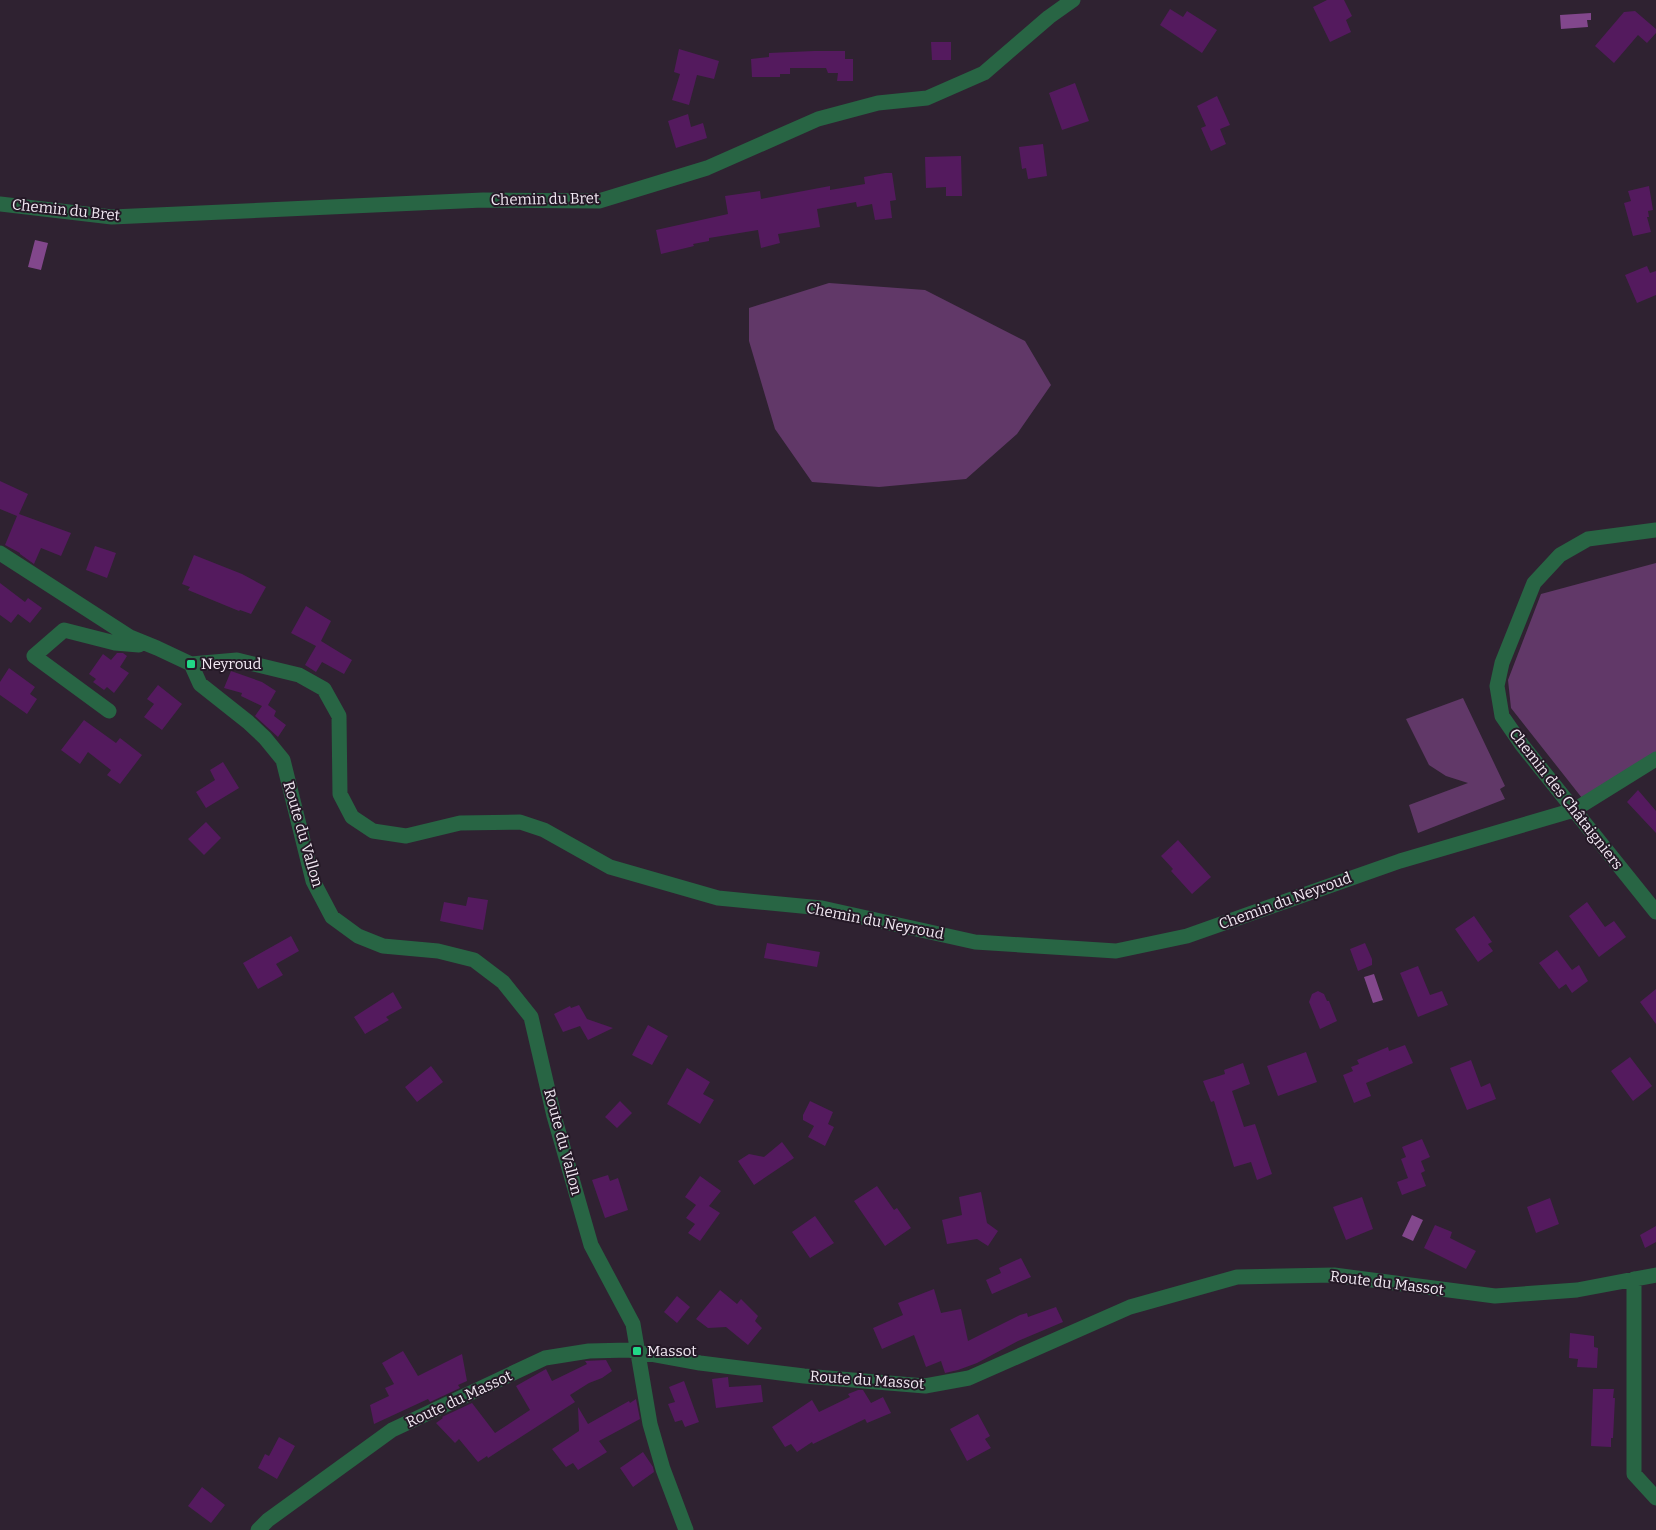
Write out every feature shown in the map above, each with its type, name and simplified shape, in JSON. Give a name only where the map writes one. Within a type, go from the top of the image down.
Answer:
[{"type":"street","name":"Chemin du Bret","points":[[0,204],[112,217],[483,200],[599,201],[707,168],[818,119],[878,103],[927,98],[984,73],[1049,17],[1073,0]]},
{"type":"street","name":"Chemin des Châtaigniers","points":[[1656,530],[1588,539],[1560,555],[1534,583],[1502,663],[1497,686],[1502,716],[1522,745],[1656,912]]},
{"type":"street","points":[[0,553],[130,637],[191,664]]},
{"type":"street","points":[[109,711],[34,656],[64,630],[115,643],[157,648]]},
{"type":"street","name":"Chemin du Neyroud","points":[[191,664],[237,660],[299,675],[324,690],[339,716],[340,794],[352,817],[372,831],[406,836],[460,823],[520,822],[544,830],[610,867],[718,898],[822,908],[976,942],[1116,951],[1187,936],[1400,861],[1574,810],[1656,759]]},
{"type":"street","name":"Route du Vallon","points":[[191,664],[200,684],[248,722],[265,738],[283,760],[313,881],[332,917],[358,936],[383,946],[438,951],[474,960],[503,982],[531,1017],[554,1116],[591,1245],[633,1324],[650,1424],[663,1469],[686,1530]]},
{"type":"street","name":"Route du Massot","points":[[258,1530],[268,1520],[392,1430],[545,1358],[589,1351],[637,1351],[700,1363],[804,1376],[925,1386],[969,1378],[1130,1307],[1237,1277],[1334,1275],[1495,1296],[1578,1290],[1656,1274]]},
{"type":"street","points":[[1634,1279],[1634,1474],[1656,1498]]},
{"type":"shaded area","points":[[1591,13],[1591,20],[1587,20],[1588,27],[1561,29],[1560,15]]},
{"type":"shaded area","points":[[35,240],[48,243],[41,270],[28,267]]},
{"type":"shaded area","points":[[829,283],[925,290],[1025,341],[1051,385],[1017,434],[966,479],[879,487],[812,482],[775,429],[749,341],[749,308]]},
{"type":"shaded area","points":[[1656,563],[1656,755],[1582,798],[1511,708],[1508,680],[1541,594]]},
{"type":"shaded area","points":[[1463,698],[1505,786],[1500,789],[1505,799],[1418,833],[1409,805],[1468,783],[1446,776],[1429,765],[1406,719]]},
{"type":"shaded area","points":[[1374,974],[1383,1000],[1373,1003],[1364,977]]},
{"type":"shaded area","points":[[1412,1215],[1423,1220],[1413,1241],[1402,1236]]},
{"type":"building","points":[[1327,0],[1344,0],[1352,16],[1346,20],[1351,32],[1330,42],[1313,7]]},
{"type":"building","points":[[1170,9],[1183,17],[1187,11],[1217,30],[1202,53],[1160,25]]},
{"type":"building","points":[[1635,11],[1656,29],[1656,33],[1647,43],[1638,35],[1614,63],[1595,46],[1624,12]]},
{"type":"building","points":[[931,42],[951,42],[951,60],[932,60]]},
{"type":"building","points":[[679,49],[719,61],[714,79],[697,75],[689,105],[672,100],[680,74],[674,72]]},
{"type":"building","points":[[845,51],[845,59],[853,59],[853,81],[837,81],[838,73],[828,73],[826,68],[790,68],[790,74],[780,74],[780,77],[752,77],[751,59],[769,57],[769,53]]},
{"type":"building","points":[[1075,83],[1089,121],[1062,130],[1049,93]]},
{"type":"building","points":[[1217,96],[1230,125],[1220,129],[1226,144],[1211,151],[1201,128],[1206,126],[1197,106]]},
{"type":"building","points":[[688,114],[691,127],[703,123],[707,138],[676,148],[668,121]]},
{"type":"building","points":[[1043,144],[1047,176],[1028,179],[1026,168],[1022,169],[1019,147]]},
{"type":"building","points":[[961,156],[962,196],[946,196],[946,187],[926,188],[925,157]]},
{"type":"building","points":[[892,173],[896,200],[890,201],[892,218],[875,220],[872,204],[857,207],[856,202],[817,209],[820,227],[778,234],[780,243],[761,248],[758,230],[709,238],[709,241],[693,244],[694,246],[661,254],[656,230],[728,214],[725,196],[760,191],[761,199],[830,186],[830,190],[865,184],[864,177]]},
{"type":"building","points":[[1649,186],[1653,210],[1648,211],[1649,217],[1647,217],[1651,232],[1633,236],[1624,203],[1631,201],[1628,191]]},
{"type":"building","points":[[1647,266],[1650,273],[1656,271],[1656,295],[1637,303],[1625,275]]},
{"type":"building","points":[[0,481],[28,494],[19,514],[71,533],[61,556],[41,548],[34,564],[20,553],[5,545],[17,516],[0,509]]},
{"type":"building","points":[[95,546],[116,553],[107,578],[86,570]]},
{"type":"building","points":[[194,555],[242,574],[266,587],[251,614],[188,590],[190,587],[182,584]]},
{"type":"building","points":[[0,583],[25,602],[28,598],[42,608],[30,623],[18,614],[11,623],[0,615]]},
{"type":"building","points":[[306,606],[331,621],[321,641],[352,660],[344,674],[322,662],[316,672],[305,665],[316,646],[291,633]]},
{"type":"building","points":[[117,653],[123,653],[127,656],[120,667],[129,673],[114,693],[107,687],[104,690],[93,682],[96,679],[89,674],[103,654],[111,660]]},
{"type":"building","points":[[9,668],[35,687],[30,694],[37,699],[27,714],[0,695],[0,682]]},
{"type":"building","points":[[231,671],[262,682],[276,691],[268,705],[276,711],[274,716],[286,725],[278,737],[255,716],[262,706],[241,696],[242,693],[224,688]]},
{"type":"building","points":[[158,685],[182,704],[162,730],[144,717],[154,704],[147,699]]},
{"type":"building","points":[[84,720],[116,743],[120,738],[142,755],[120,784],[107,775],[111,770],[88,752],[80,764],[61,750]]},
{"type":"building","points":[[223,762],[239,788],[206,808],[196,792],[215,780],[210,770]]},
{"type":"building","points":[[1638,790],[1656,811],[1656,833],[1627,802]]},
{"type":"building","points":[[206,822],[221,838],[204,855],[188,839]]},
{"type":"building","points":[[1178,840],[1211,877],[1192,894],[1171,871],[1173,869],[1161,856]]},
{"type":"building","points":[[468,897],[488,900],[483,930],[440,921],[444,902],[466,906]]},
{"type":"building","points":[[1587,902],[1605,927],[1614,921],[1626,937],[1599,957],[1569,916]]},
{"type":"building","points":[[1474,916],[1492,942],[1488,944],[1493,951],[1478,962],[1455,929]]},
{"type":"building","points":[[291,936],[299,951],[276,964],[283,975],[258,989],[243,963]]},
{"type":"building","points":[[767,943],[820,952],[817,967],[764,958]]},
{"type":"building","points":[[1365,943],[1372,959],[1372,965],[1358,971],[1350,949]]},
{"type":"building","points":[[1557,950],[1572,970],[1579,965],[1588,981],[1572,993],[1566,984],[1559,989],[1539,963]]},
{"type":"building","points":[[1418,966],[1430,995],[1442,991],[1448,1005],[1418,1017],[1400,973]]},
{"type":"building","points":[[1656,989],[1656,1024],[1640,1002]]},
{"type":"building","points":[[1318,991],[1324,994],[1327,1001],[1329,1001],[1337,1021],[1320,1029],[1309,1002],[1312,994]]},
{"type":"building","points":[[393,992],[402,1008],[386,1017],[389,1020],[365,1034],[354,1017]]},
{"type":"building","points":[[579,1005],[587,1019],[613,1028],[588,1040],[580,1026],[563,1032],[554,1014],[570,1006],[571,1008]]},
{"type":"building","points":[[648,1025],[668,1036],[652,1065],[632,1055]]},
{"type":"building","points":[[1405,1045],[1413,1063],[1366,1083],[1371,1096],[1354,1103],[1343,1075],[1353,1071],[1351,1067],[1359,1064],[1357,1060],[1388,1047],[1389,1051]]},
{"type":"building","points":[[1306,1052],[1317,1082],[1278,1096],[1267,1066]]},
{"type":"building","points":[[1630,1057],[1652,1086],[1633,1101],[1611,1071]]},
{"type":"building","points":[[1471,1060],[1481,1087],[1490,1083],[1496,1099],[1467,1110],[1450,1068]]},
{"type":"building","points":[[1243,1063],[1250,1084],[1232,1091],[1244,1127],[1255,1124],[1272,1174],[1257,1180],[1251,1162],[1234,1167],[1214,1101],[1211,1102],[1203,1081],[1225,1074],[1224,1070]]},
{"type":"building","points":[[431,1066],[443,1082],[417,1102],[405,1087]]},
{"type":"building","points":[[687,1068],[710,1082],[703,1094],[714,1100],[700,1124],[667,1104]]},
{"type":"building","points":[[620,1101],[632,1113],[617,1128],[605,1117]]},
{"type":"building","points":[[810,1101],[833,1112],[828,1124],[834,1127],[825,1146],[808,1137],[814,1126],[803,1120],[803,1115]]},
{"type":"building","points":[[1422,1139],[1430,1157],[1421,1161],[1425,1171],[1421,1173],[1426,1186],[1402,1195],[1397,1182],[1408,1178],[1401,1159],[1406,1157],[1402,1147]]},
{"type":"building","points":[[782,1142],[794,1158],[754,1185],[738,1161],[749,1154],[764,1157]]},
{"type":"building","points":[[608,1175],[610,1181],[618,1178],[628,1210],[605,1218],[592,1180]]},
{"type":"building","points":[[700,1176],[721,1191],[709,1206],[720,1213],[700,1241],[688,1233],[695,1224],[686,1218],[696,1205],[685,1197]]},
{"type":"building","points":[[877,1186],[894,1210],[897,1208],[911,1228],[885,1246],[854,1201]]},
{"type":"building","points":[[981,1192],[987,1223],[998,1231],[988,1246],[977,1239],[947,1244],[942,1220],[962,1215],[959,1197]]},
{"type":"building","points":[[1362,1197],[1373,1229],[1346,1240],[1333,1207]]},
{"type":"building","points":[[1550,1198],[1559,1224],[1536,1233],[1527,1207]]},
{"type":"building","points":[[815,1216],[834,1243],[810,1258],[792,1232]]},
{"type":"building","points":[[1435,1225],[1452,1232],[1450,1238],[1476,1251],[1466,1269],[1424,1248]]},
{"type":"building","points":[[1656,1226],[1656,1242],[1645,1248],[1640,1235]]},
{"type":"building","points":[[1021,1258],[1031,1277],[992,1294],[986,1280],[1001,1273],[999,1268]]},
{"type":"building","points":[[934,1289],[941,1313],[961,1309],[968,1341],[1020,1315],[1027,1313],[1028,1317],[1056,1307],[1063,1322],[1018,1341],[977,1363],[945,1373],[941,1361],[926,1367],[914,1335],[882,1349],[873,1328],[903,1315],[898,1303]]},
{"type":"building","points":[[720,1290],[737,1304],[741,1299],[758,1316],[755,1321],[762,1328],[748,1345],[726,1327],[708,1328],[696,1319]]},
{"type":"building","points":[[677,1296],[690,1307],[677,1323],[664,1312]]},
{"type":"building","points":[[1570,1333],[1594,1336],[1594,1347],[1598,1348],[1597,1368],[1577,1367],[1578,1359],[1569,1358]]},
{"type":"building","points":[[403,1351],[418,1376],[462,1354],[467,1381],[458,1385],[460,1388],[430,1402],[428,1399],[374,1424],[370,1405],[389,1396],[385,1388],[394,1384],[382,1363]]},
{"type":"building","points":[[606,1360],[612,1371],[570,1395],[575,1402],[488,1458],[487,1456],[478,1462],[459,1439],[455,1443],[436,1423],[442,1417],[472,1403],[495,1433],[530,1410],[516,1386],[546,1369],[552,1381],[587,1364],[585,1361]]},
{"type":"building","points":[[728,1377],[729,1387],[761,1385],[763,1402],[716,1408],[712,1379]]},
{"type":"building","points":[[684,1381],[699,1422],[685,1427],[682,1420],[675,1422],[668,1404],[675,1402],[669,1387]]},
{"type":"building","points":[[1593,1389],[1614,1389],[1613,1438],[1611,1438],[1611,1447],[1591,1446]]},
{"type":"building","points":[[863,1390],[871,1403],[883,1397],[891,1413],[867,1423],[865,1419],[813,1444],[812,1442],[797,1452],[791,1444],[785,1447],[772,1427],[812,1400],[819,1412],[850,1397],[848,1394]]},
{"type":"building","points":[[636,1399],[640,1419],[599,1441],[607,1452],[578,1470],[573,1463],[566,1467],[552,1449],[579,1431],[578,1407],[588,1424]]},
{"type":"building","points":[[978,1414],[990,1436],[985,1439],[991,1448],[967,1461],[950,1429]]},
{"type":"building","points":[[279,1437],[295,1446],[277,1479],[258,1468],[265,1454],[269,1456]]},
{"type":"building","points":[[643,1452],[653,1467],[654,1472],[633,1487],[620,1468]]},
{"type":"building","points":[[202,1487],[225,1505],[211,1523],[188,1506]]},
{"type":"place","name":"Neyroud","points":[[191,664]]},
{"type":"place","name":"Massot","points":[[637,1351]]}]
